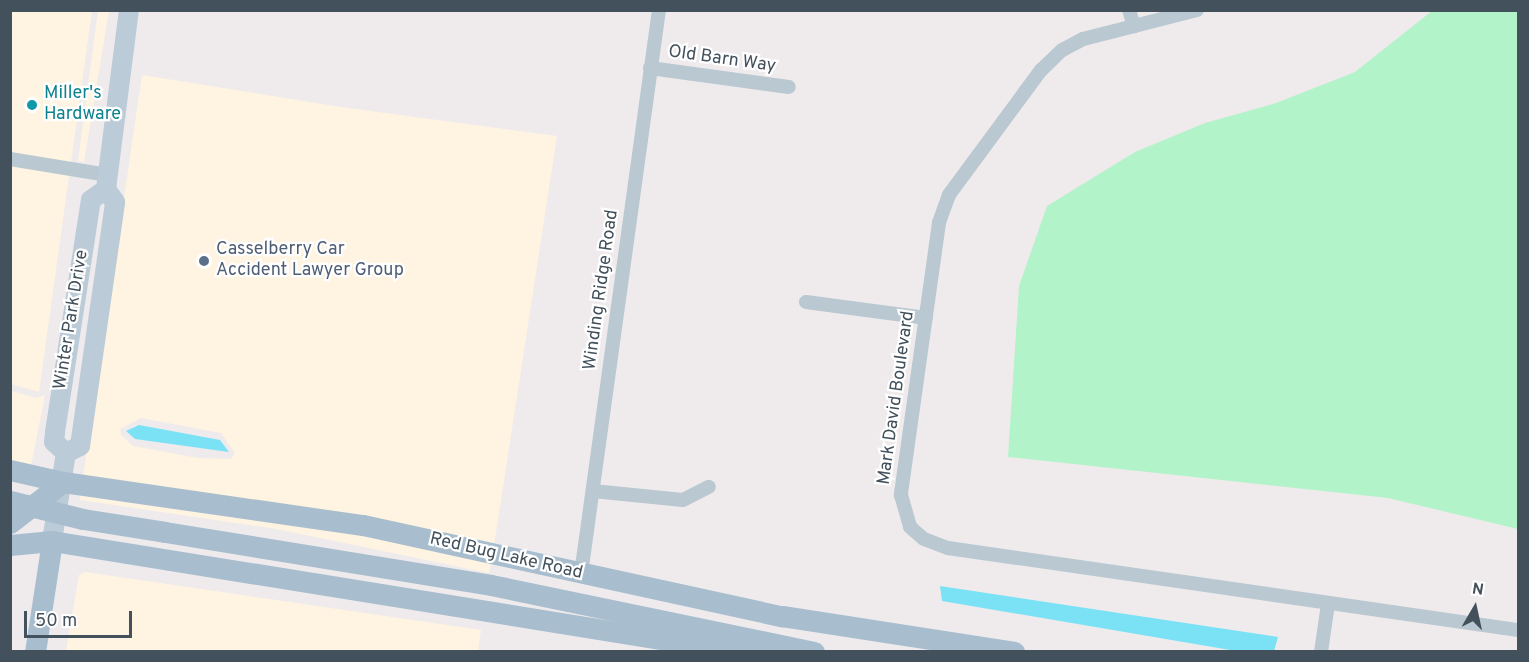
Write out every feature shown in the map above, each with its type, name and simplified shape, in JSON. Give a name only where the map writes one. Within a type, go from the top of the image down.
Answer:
[{"type":"main road","name":"Red Bug Lake Road","points":[[10,470],[63,482],[363,525],[782,616],[1014,651]]},
{"type":"main road","points":[[10,523],[63,482]]},
{"type":"main road","points":[[10,501],[83,519],[480,583],[814,651]]},
{"type":"main road","points":[[10,545],[52,541],[741,651]]},
{"type":"main road","name":"Winter Park Drive","points":[[35,651],[52,541]]},
{"type":"street","name":"Winter Park Drive","points":[[66,453],[80,446],[115,202],[107,182],[129,10]]},
{"type":"street","name":"Winding Ridge Road","points":[[581,574],[658,10]]},
{"type":"street","points":[[1129,10],[1134,26]]},
{"type":"street","name":"Mark David Boulevard","points":[[1197,10],[1083,39],[1062,50],[1041,70],[949,195],[939,223],[901,495],[910,527],[924,539],[948,548],[1518,630]]},
{"type":"street","name":"Old Barn Way","points":[[650,68],[789,87]]},
{"type":"street","points":[[10,159],[107,182]]},
{"type":"street","name":"Winter Park Drive","points":[[66,453],[54,442],[71,322],[90,200],[107,182]]},
{"type":"street","points":[[806,302],[926,318]]},
{"type":"street","name":"Winter Park Drive","points":[[52,541],[66,453]]},
{"type":"street","points":[[593,491],[683,500],[709,487]]},
{"type":"street","points":[[1321,651],[1328,604]]},
{"type":"shaded area","points":[[10,11],[92,11],[39,392],[11,384]]},
{"type":"shaded area","points":[[98,11],[109,11],[84,162],[78,161]]},
{"type":"shaded area","points":[[142,75],[341,107],[557,136],[494,546],[83,477]],"holes":[[[141,418],[221,433],[235,453],[231,459],[198,458],[133,446],[121,435],[120,429]]]},
{"type":"shaded area","points":[[11,391],[37,398],[45,395],[31,466],[11,461]]},
{"type":"shaded area","points":[[81,493],[361,534],[491,563],[489,573],[277,529],[80,500]]},
{"type":"shaded area","points":[[85,572],[481,630],[478,651],[66,651],[79,575]]},
{"type":"green space","points":[[1433,10],[1518,11],[1518,529],[1388,498],[1008,457],[1019,286],[1047,206],[1135,152],[1205,123],[1276,103],[1355,72]]},
{"type":"water","points":[[139,425],[220,440],[229,452],[135,439],[126,431]]},
{"type":"water","points":[[940,586],[1278,637],[1274,651],[1236,651],[942,601]]},
{"type":"place","name":"Miller's Hardware","points":[[32,105]]},
{"type":"place","name":"Casselberry Car Accident Lawyer Group","points":[[204,261]]}]
